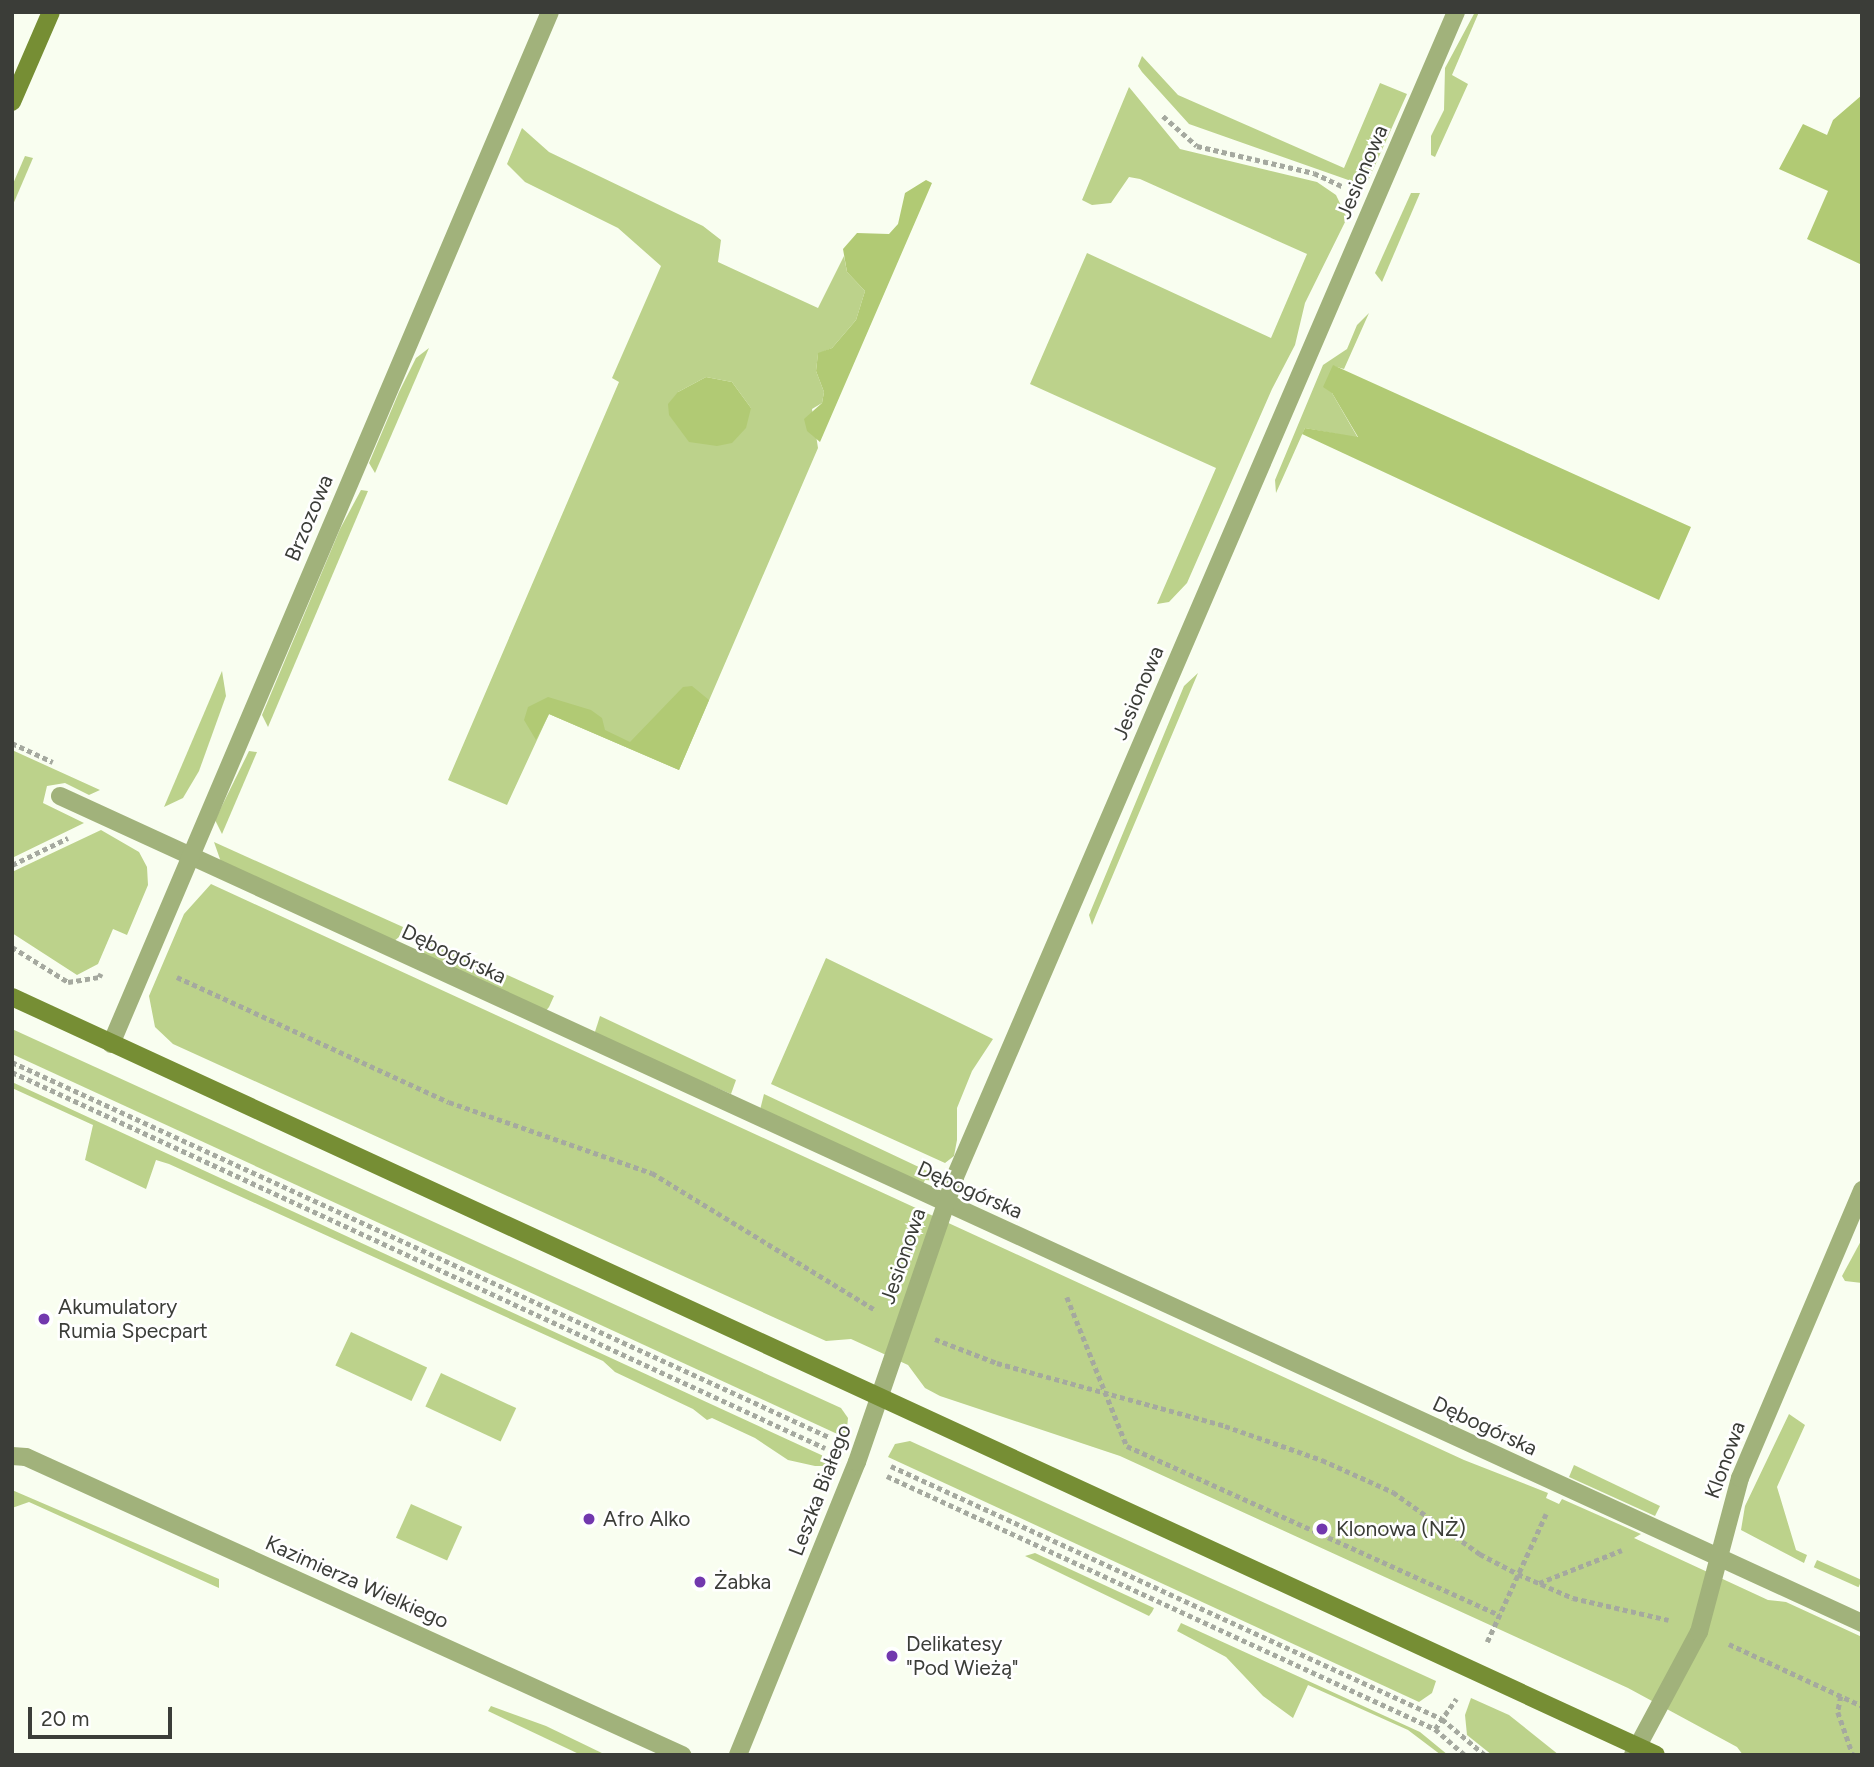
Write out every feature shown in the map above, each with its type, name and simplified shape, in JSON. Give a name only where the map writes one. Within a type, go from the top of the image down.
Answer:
[{"type":"main road","points":[[12,102],[51,12]]},
{"type":"main road","points":[[12,997],[1474,1671],[1636,1751],[1656,1755]]},
{"type":"street","name":"Brzozowa","points":[[111,1044],[188,857],[551,12]]},
{"type":"street","name":"Jesionowa","points":[[879,1398],[945,1205],[1456,12]]},
{"type":"street","name":"Dębogórska","points":[[60,796],[945,1205],[1862,1623]]},
{"type":"street","name":"Klonowa","points":[[1636,1751],[1699,1632],[1740,1478],[1862,1190]]},
{"type":"street","name":"Leszka Białego","points":[[738,1755],[859,1457],[879,1398]]},
{"type":"street","name":"Kazimierza Wielkiego","points":[[12,1456],[26,1457],[682,1755]]},
{"type":"path","points":[[1163,116],[1197,146],[1314,173],[1345,188],[1370,212]]},
{"type":"path","points":[[12,1062],[1436,1729],[1465,1755]]},
{"type":"path","points":[[12,1072],[1442,1719],[1485,1755]]},
{"type":"path","points":[[1057,1255],[1055,1266],[1127,1446],[1499,1615]]},
{"type":"path","points":[[1436,1729],[1474,1671],[1560,1486]]},
{"type":"path","points":[[1538,1583],[1648,1540],[1656,1528]]},
{"type":"path","points":[[1841,1695],[1838,1712],[1853,1755]]},
{"type":"green space","points":[[1475,12],[1479,12],[1452,75],[1468,84],[1435,157],[1431,155],[1431,136],[1444,110],[1445,68]]},
{"type":"green space","points":[[1142,56],[1178,95],[1344,168],[1380,83],[1407,94],[1368,181],[1354,182],[1189,124],[1142,72],[1138,66]]},
{"type":"green space","points":[[1129,87],[1180,149],[1317,182],[1336,195],[1347,218],[1305,303],[1295,345],[1272,389],[1187,583],[1169,602],[1157,604],[1216,468],[1030,384],[1087,253],[1271,338],[1307,254],[1140,179],[1129,177],[1111,203],[1092,205],[1082,200]]},
{"type":"green space","points":[[1862,95],[1862,265],[1807,239],[1828,191],[1779,169],[1803,124],[1827,135],[1833,120]]},
{"type":"green space","points":[[522,128],[549,152],[703,226],[721,240],[718,262],[818,308],[844,256],[847,272],[865,291],[856,320],[832,348],[818,354],[816,371],[824,392],[822,403],[812,409],[818,448],[679,770],[549,714],[507,805],[448,780],[619,382],[612,378],[661,266],[618,228],[525,182],[507,164]],"holes":[[[706,377],[732,382],[751,408],[678,392]]]},
{"type":"green space","points":[[25,156],[33,158],[12,207],[12,186]]},
{"type":"green space","points":[[926,180],[932,183],[820,442],[807,431],[804,419],[822,403],[824,392],[816,371],[818,353],[832,348],[856,320],[865,291],[847,272],[843,249],[857,233],[889,234],[898,224],[905,193]]},
{"type":"green space","points":[[1411,193],[1420,193],[1382,282],[1375,273]]},
{"type":"green space","points":[[1369,313],[1344,369],[1333,366],[1332,393],[1358,438],[1305,428],[1276,493],[1275,480],[1323,365],[1347,349],[1357,325]]},
{"type":"green space","points":[[429,348],[375,473],[369,463],[399,392],[416,358]]},
{"type":"green space","points":[[1333,365],[1691,527],[1659,600],[1302,434],[1305,428],[1358,437],[1332,393],[1323,387]]},
{"type":"green space","points":[[706,377],[732,382],[751,408],[746,428],[732,443],[717,446],[689,442],[669,415],[668,404],[678,392]]},
{"type":"green space","points":[[361,490],[368,491],[268,727],[262,715],[340,529]]},
{"type":"green space","points":[[222,671],[226,696],[199,771],[183,798],[164,807]]},
{"type":"green space","points":[[1198,673],[1092,925],[1089,915],[1184,686]]},
{"type":"green space","points":[[692,686],[709,700],[679,770],[549,714],[536,740],[524,720],[528,707],[548,697],[591,710],[602,718],[605,730],[630,742],[683,687]]},
{"type":"green space","points":[[12,750],[100,790],[89,795],[65,783],[47,786],[43,803],[84,823],[12,858]]},
{"type":"green space","points":[[249,751],[257,752],[222,834],[215,820]]},
{"type":"green space","points":[[101,830],[139,852],[147,867],[148,885],[127,935],[113,929],[98,964],[77,975],[12,933],[12,872]]},
{"type":"green space","points":[[214,842],[403,927],[399,937],[393,942],[221,862]]},
{"type":"green space","points":[[211,884],[1464,1460],[1548,1493],[1546,1498],[1559,1504],[1562,1499],[1641,1534],[1634,1538],[1768,1600],[1786,1602],[1862,1637],[1862,1755],[1743,1755],[1737,1747],[1628,1688],[1120,1456],[940,1396],[925,1388],[908,1365],[851,1339],[826,1341],[173,1044],[155,1027],[149,996],[184,914]]},
{"type":"green space","points":[[421,936],[554,996],[549,1007],[545,1012],[417,952]]},
{"type":"green space","points":[[826,958],[993,1039],[972,1071],[957,1108],[954,1156],[945,1163],[771,1084]]},
{"type":"green space","points":[[600,1016],[736,1080],[731,1094],[594,1035]]},
{"type":"green space","points":[[12,1029],[841,1408],[848,1418],[846,1438],[12,1054]]},
{"type":"green space","points":[[12,1082],[830,1459],[826,1466],[788,1460],[755,1438],[712,1418],[707,1420],[693,1409],[615,1372],[603,1361],[169,1164],[156,1160],[146,1189],[85,1160],[93,1125],[12,1088]]},
{"type":"green space","points":[[764,1094],[940,1177],[938,1181],[925,1180],[923,1184],[760,1110]]},
{"type":"green space","points":[[1862,1239],[1862,1283],[1845,1281],[1842,1276]]},
{"type":"green space","points":[[351,1332],[427,1367],[411,1401],[335,1366]]},
{"type":"green space","points":[[441,1373],[516,1408],[501,1442],[425,1407]]},
{"type":"green space","points":[[1789,1414],[1805,1425],[1777,1487],[1796,1550],[1807,1555],[1804,1563],[1741,1530],[1745,1506]]},
{"type":"green space","points":[[910,1441],[1436,1681],[1432,1693],[1419,1702],[888,1457],[895,1444]]},
{"type":"green space","points":[[1574,1465],[1660,1506],[1655,1516],[1569,1477]]},
{"type":"green space","points":[[12,1490],[219,1579],[219,1588],[29,1502],[12,1508]]},
{"type":"green space","points":[[411,1504],[462,1527],[447,1561],[396,1538]]},
{"type":"green space","points":[[1035,1553],[1154,1608],[1149,1616],[1025,1556]]},
{"type":"green space","points":[[1817,1560],[1862,1580],[1859,1587],[1814,1567]]},
{"type":"green space","points":[[1181,1623],[1420,1732],[1448,1755],[1441,1755],[1408,1730],[1308,1685],[1293,1718],[1263,1696],[1226,1657],[1177,1631]]},
{"type":"green space","points":[[1471,1698],[1509,1715],[1559,1755],[1492,1755],[1467,1735],[1465,1715]]},
{"type":"green space","points":[[491,1706],[546,1726],[606,1755],[581,1755],[488,1711]]},
{"type":"place","name":"Akumulatory Rumia Specpart","points":[[44,1319]]},
{"type":"place","name":"Afro Alko","points":[[589,1519]]},
{"type":"place","name":"Klonowa (NŻ)","points":[[1322,1529]]},
{"type":"place","name":"Żabka","points":[[700,1582]]},
{"type":"place","name":"Delikatesy \"Pod Wieżą\"","points":[[892,1656]]}]
